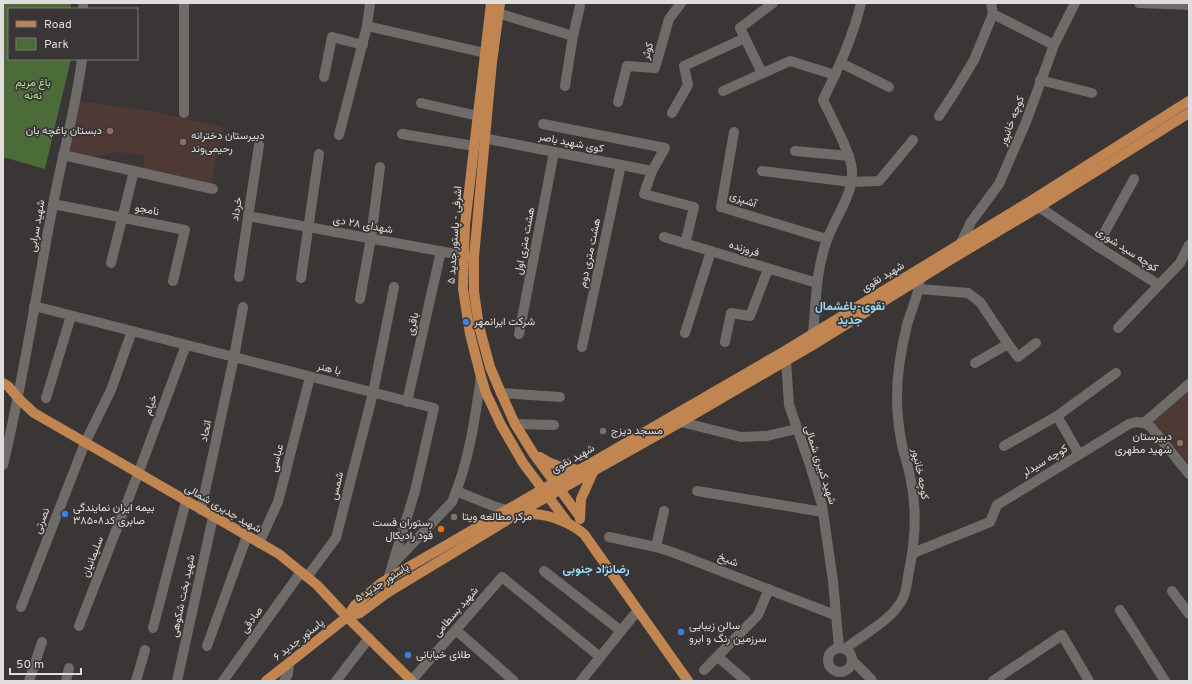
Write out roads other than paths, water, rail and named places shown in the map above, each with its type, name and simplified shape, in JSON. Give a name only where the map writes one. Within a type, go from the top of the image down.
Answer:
[{"type":"main road","name":"اشرفی - پاستور جدید ۵","points":[[478,140],[478,116],[485,53],[493,9],[500,3]]},
{"type":"main road","name":"اشرفی - پاستور جدید ۵","points":[[493,9],[492,62],[465,225],[479,326],[490,367],[515,424],[533,453],[558,485],[580,517]]},
{"type":"main road","name":"شهید نقوی","points":[[546,493],[579,470],[813,334],[1189,101]]},
{"type":"main road","name":"شهید نقوی","points":[[558,485],[594,470],[681,422],[919,284],[1189,113]]},
{"type":"main road","name":"اشرفی - پاستور جدید ۵","points":[[469,256],[463,289],[470,334],[486,392],[501,425],[523,463],[568,524]]},
{"type":"main road","name":"شهید جدیری شمالی","points":[[3,383],[8,386],[34,413],[279,554],[317,585],[409,680]]},
{"type":"main road","points":[[533,453],[547,462],[561,468],[579,470]]},
{"type":"main road","points":[[584,534],[581,526],[580,499],[594,470]]},
{"type":"main road","name":"پاستور جدید ۵","points":[[347,617],[360,613],[387,593],[546,493]]},
{"type":"main road","name":"پاستور جدید ۵","points":[[347,617],[355,605],[381,583],[512,513]]},
{"type":"main road","points":[[512,513],[534,514],[568,524],[577,528],[584,534],[688,681]]},
{"type":"main road","name":"پاستور جدید ۶","points":[[266,681],[347,617]]},
{"type":"street","points":[[184,3],[184,113]]},
{"type":"street","points":[[339,135],[367,26],[370,3]]},
{"type":"street","name":"کوثر","points":[[618,102],[627,66],[655,68],[669,19],[681,3]]},
{"type":"street","points":[[762,73],[740,28],[773,3]]},
{"type":"street","points":[[813,334],[820,262],[827,240],[849,193],[852,171],[849,156],[824,100],[841,63],[857,20],[861,3]]},
{"type":"street","points":[[939,116],[974,60],[993,14],[991,3]]},
{"type":"street","name":"کوچه خانپور","points":[[961,243],[971,222],[999,184],[1026,122],[1054,45],[1075,3]]},
{"type":"street","points":[[1139,3],[1189,5]]},
{"type":"street","points":[[565,86],[573,36],[580,6]]},
{"type":"street","points":[[493,9],[573,36]]},
{"type":"street","points":[[993,14],[1054,45]]},
{"type":"street","points":[[367,26],[485,53]]},
{"type":"street","points":[[324,77],[332,38],[362,45]]},
{"type":"street","points":[[672,113],[688,85],[684,66],[745,38]]},
{"type":"street","name":"شهید سرابی","points":[[3,465],[5,448],[19,399],[34,306],[53,204],[77,93],[82,60]]},
{"type":"street","points":[[723,91],[790,61],[835,75]]},
{"type":"street","points":[[841,63],[889,87]]},
{"type":"street","points":[[1040,80],[1092,92]]},
{"type":"street","points":[[421,103],[478,116]]},
{"type":"street","points":[[543,124],[665,148],[652,172],[644,194],[694,207],[685,244]]},
{"type":"street","name":"آشپزی","points":[[734,132],[722,207],[827,240]]},
{"type":"street","name":"کوی شهید باصر","points":[[402,134],[478,140],[554,152],[652,172]]},
{"type":"street","points":[[762,171],[850,182],[879,181],[913,140]]},
{"type":"street","name":"خرداد","points":[[239,277],[259,145]]},
{"type":"street","points":[[795,151],[849,156]]},
{"type":"street","name":"هشت متری اول","points":[[519,334],[554,152]]},
{"type":"street","points":[[301,278],[319,154]]},
{"type":"street","points":[[63,155],[214,189]]},
{"type":"street","name":"هشت متری دوم","points":[[582,347],[621,165]]},
{"type":"street","points":[[360,299],[371,238],[380,167]]},
{"type":"street","points":[[111,263],[134,171]]},
{"type":"street","points":[[1097,246],[1134,179]]},
{"type":"street","name":"نامجو","points":[[53,204],[185,230],[173,281]]},
{"type":"street","name":"کوچه سید شوری","points":[[1039,207],[1159,285],[1180,263],[1189,245]]},
{"type":"street","name":"شهدای ۲۸ دی","points":[[248,216],[469,256]]},
{"type":"street","name":"فروزنده","points":[[664,237],[817,283]]},
{"type":"street","name":"باقری","points":[[407,402],[441,251]]},
{"type":"street","points":[[684,334],[711,251]]},
{"type":"street","points":[[725,342],[732,313],[750,316],[768,269]]},
{"type":"street","points":[[919,284],[968,294],[980,302],[1018,357],[1036,343]]},
{"type":"street","name":"کوچه خانپور","points":[[842,648],[882,622],[892,614],[903,600],[913,553],[914,503],[911,480],[902,445],[897,397],[898,368],[907,326],[919,284]]},
{"type":"street","points":[[1118,328],[1159,285]]},
{"type":"street","name":"شمس","points":[[304,575],[336,538],[373,393],[394,287]]},
{"type":"street","name":"با هنر","points":[[34,306],[434,408],[415,491],[388,579],[387,593]]},
{"type":"street","name":"اتحاد","points":[[201,510],[234,357],[243,307]]},
{"type":"street","points":[[46,398],[71,316]]},
{"type":"street","name":"نصرتی","points":[[21,607],[85,443],[111,390],[132,331]]},
{"type":"street","points":[[975,363],[1008,344]]},
{"type":"street","name":"خیام","points":[[138,474],[186,345]]},
{"type":"street","name":"شهید کبیری شمالی","points":[[786,361],[789,405],[796,429],[810,465],[823,512],[833,581],[835,614],[842,648]]},
{"type":"street","points":[[1004,446],[1057,416],[1116,373]]},
{"type":"street","name":"عباسی","points":[[259,543],[278,502],[310,377]]},
{"type":"street","points":[[393,564],[452,502],[468,452],[481,377]]},
{"type":"street","points":[[1189,384],[1144,423],[1151,427],[1189,474]]},
{"type":"street","points":[[501,394],[560,397]]},
{"type":"street","points":[[1057,416],[1080,454]]},
{"type":"street","points":[[681,422],[741,437],[767,436],[796,429]]},
{"type":"street","name":"کوچه سیدلر","points":[[913,553],[990,522],[997,505],[1129,424],[1136,422],[1144,423]]},
{"type":"street","points":[[515,424],[554,425]]},
{"type":"street","name":"سلیمانیان","points":[[80,626],[138,474]]},
{"type":"street","points":[[456,491],[512,513]]},
{"type":"street","points":[[697,491],[823,512]]},
{"type":"street","points":[[153,628],[186,501]]},
{"type":"street","points":[[656,546],[664,511]]},
{"type":"street","name":"شهید بخت شکوهی","points":[[177,681],[213,517]]},
{"type":"street","points":[[206,646],[247,536]]},
{"type":"street","name":"شیخ","points":[[609,537],[656,546],[835,614]]},
{"type":"street","points":[[544,571],[621,631]]},
{"type":"street","name":"صادقی","points":[[223,681],[304,575]]},
{"type":"street","name":"شهید بسطامی","points":[[409,680],[456,630],[502,577],[600,657]]},
{"type":"street","points":[[704,670],[758,615],[769,589]]},
{"type":"street","points":[[1172,590],[1189,614]]},
{"type":"street","points":[[1120,610],[1165,681]]},
{"type":"street","points":[[581,681],[634,615]]},
{"type":"street","points":[[456,630],[514,681]]},
{"type":"street","points":[[993,681],[1062,635],[1090,681]]},
{"type":"street","points":[[336,681],[369,638]]},
{"type":"street","points":[[29,681],[42,642]]},
{"type":"street","points":[[852,660],[846,670],[839,671],[832,668],[829,659],[833,650],[842,648],[850,653],[852,660],[871,678],[872,681]]},
{"type":"street","points":[[136,681],[145,650]]},
{"type":"street","points":[[718,657],[746,681]]},
{"type":"street","points":[[284,681],[288,674],[288,664]]},
{"type":"street","points":[[66,681],[69,668]]},
{"type":"street","points":[[834,681],[839,671]]},
{"type":"place","name":"دبستان باغچه بان","points":[[110,131]]},
{"type":"place","name":"دبیرستان دخترانه رحیمی‌وند","points":[[183,142]]},
{"type":"place","name":"شرکت ایرانمهر","points":[[466,322]]},
{"type":"place","name":"مسجد دیزج","points":[[603,431]]},
{"type":"place","name":"دبیرستان شهید مطهری","points":[[1180,443]]},
{"type":"place","name":"بیمه ایران نمایندگی صابری کد۳۸۵۰۸","points":[[65,514]]},
{"type":"place","name":"مرکز مطالعه ویتا","points":[[454,517]]},
{"type":"place","name":"رستوران فست فود رادیکال","points":[[441,529]]},
{"type":"place","name":"سالن زیبایی سرزمین رنگ و ابرو","points":[[681,632]]},
{"type":"place","name":"طلای خیابانی","points":[[408,655]]},
{"type":"district","name":"نقوی-باغشمال جدید","points":[[850,314]]},
{"type":"district","name":"رضانژاد جنوبی","points":[[596,570]]},
{"type":"park label","name":"باغ مریم نه‌نه","points":[[33,89]]}]
